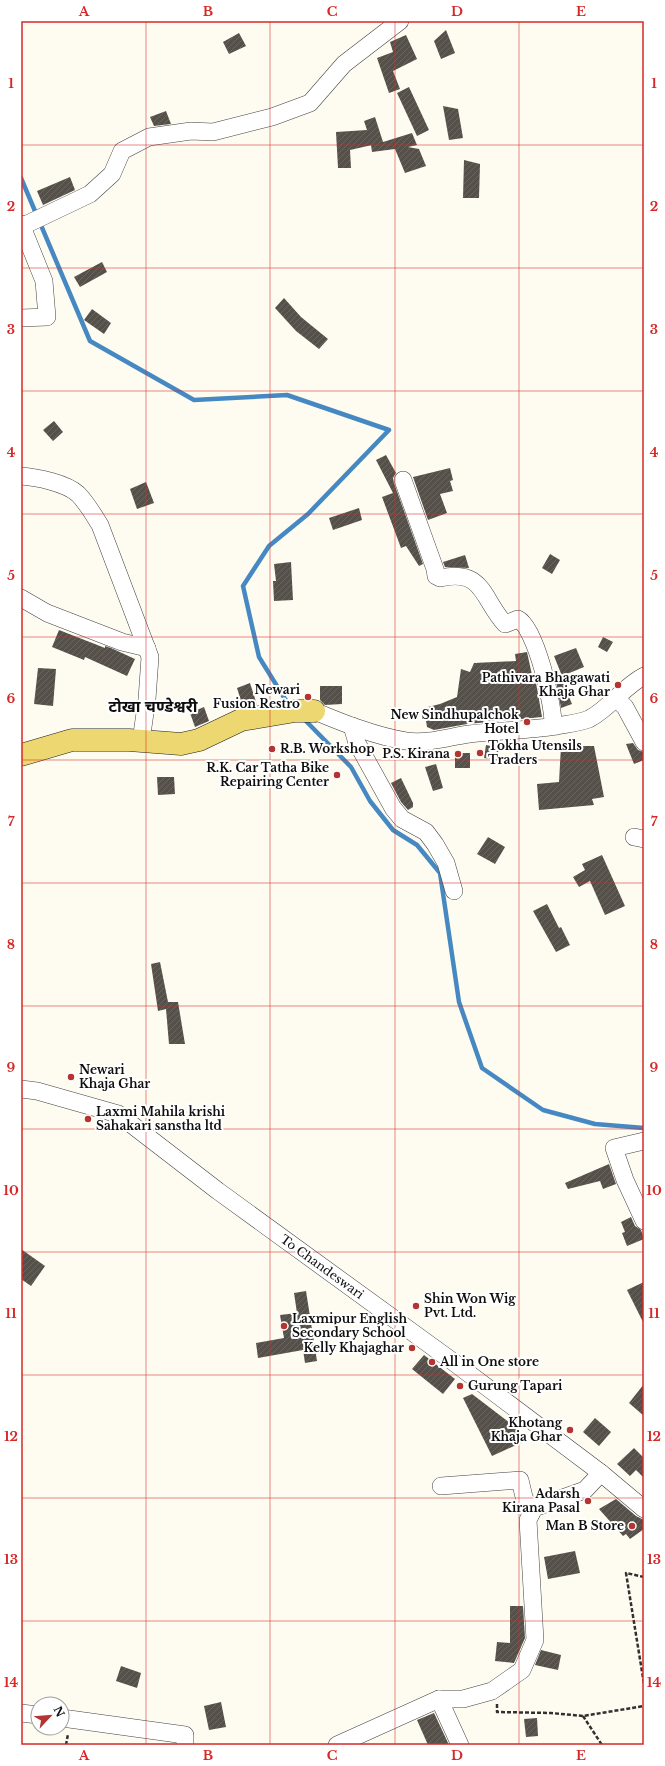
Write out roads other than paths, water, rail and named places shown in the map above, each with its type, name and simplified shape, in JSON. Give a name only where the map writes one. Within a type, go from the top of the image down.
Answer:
[{"type":"main road","points":[[21,755],[72,740],[141,741],[181,744],[199,740],[241,720],[294,711],[314,711]]},
{"type":"street","points":[[21,318],[47,317],[44,281],[22,225],[48,215],[90,194],[112,174],[122,151],[149,137],[191,131],[213,132],[272,117],[310,103],[344,64],[400,21]]},
{"type":"street","points":[[21,476],[54,482],[76,492],[88,505],[100,525],[150,657],[149,678],[141,741]]},
{"type":"street","points":[[403,480],[435,569],[436,576],[440,578],[457,575],[468,578],[485,592],[505,624],[518,619],[523,623],[538,652],[553,714],[553,726]]},
{"type":"street","points":[[21,598],[54,616],[122,642],[147,648]]},
{"type":"street","points":[[314,711],[352,726],[405,740],[432,742],[468,734],[553,726],[589,719],[634,682],[644,676]]},
{"type":"street","points":[[616,698],[625,707],[644,742]]},
{"type":"street","points":[[352,726],[357,743],[393,808],[402,819],[426,832],[435,844],[446,863],[454,891]]},
{"type":"street","name":"To Chandeswari","points":[[21,1089],[37,1091],[118,1114],[218,1191],[452,1361],[601,1474],[644,1509]]},
{"type":"street","points":[[644,1141],[614,1148],[625,1180],[644,1221]]},
{"type":"street","points":[[337,1745],[439,1699],[463,1699],[492,1691],[522,1670],[535,1640],[528,1520],[534,1508],[585,1490],[601,1474]]},
{"type":"street","points":[[441,1486],[520,1480],[524,1497],[531,1514]]},
{"type":"street","points":[[439,1699],[460,1745]]},
{"type":"street","points":[[70,1719],[185,1735],[185,1745]]},
{"type":"waterway","points":[[21,178],[90,341],[194,400],[287,395],[389,430],[308,514],[269,546],[243,586],[259,657],[285,699],[291,705]]},
{"type":"waterway","points":[[303,718],[351,767],[370,801],[393,830],[417,845],[440,873],[459,1002],[482,1068],[543,1110],[595,1124],[644,1128]]},
{"type":"place","name":"Pathivara Bhagawati Khaja Ghar","points":[[618,685]]},
{"type":"place","name":"Newari Fusion Restro","points":[[308,697]]},
{"type":"place","name":"New Sindhupalchok Hotel","points":[[527,722]]},
{"type":"place","name":"R.B. Workshop","points":[[272,749]]},
{"type":"place","name":"Tokha Utensils Traders","points":[[480,753]]},
{"type":"place","name":"P.S. Kirana","points":[[458,754]]},
{"type":"place","name":"R.K. Car Tatha Bike Repairing Center","points":[[337,775]]},
{"type":"place","name":"Newari Khaja Ghar","points":[[71,1077]]},
{"type":"place","name":"Laxmi Mahila krishi Sahakari sanstha ltd","points":[[88,1119]]},
{"type":"place","name":"Shin Won Wig Pvt. Ltd.","points":[[416,1306]]},
{"type":"place","name":"Laxmipur English Secondary School","points":[[284,1326]]},
{"type":"place","name":"Kelly Khajaghar","points":[[412,1348]]},
{"type":"place","name":"All in One store","points":[[432,1362]]},
{"type":"place","name":"Gurung Tapari","points":[[460,1386]]},
{"type":"place","name":"Khotang Khaja Ghar","points":[[570,1430]]},
{"type":"place","name":"Adarsh Kirana Pasal","points":[[588,1501]]},
{"type":"place","name":"Man B Store","points":[[632,1526]]},
{"type":"district","name":"टोखा चण्डेश्वरी","points":[[153,706]]}]
